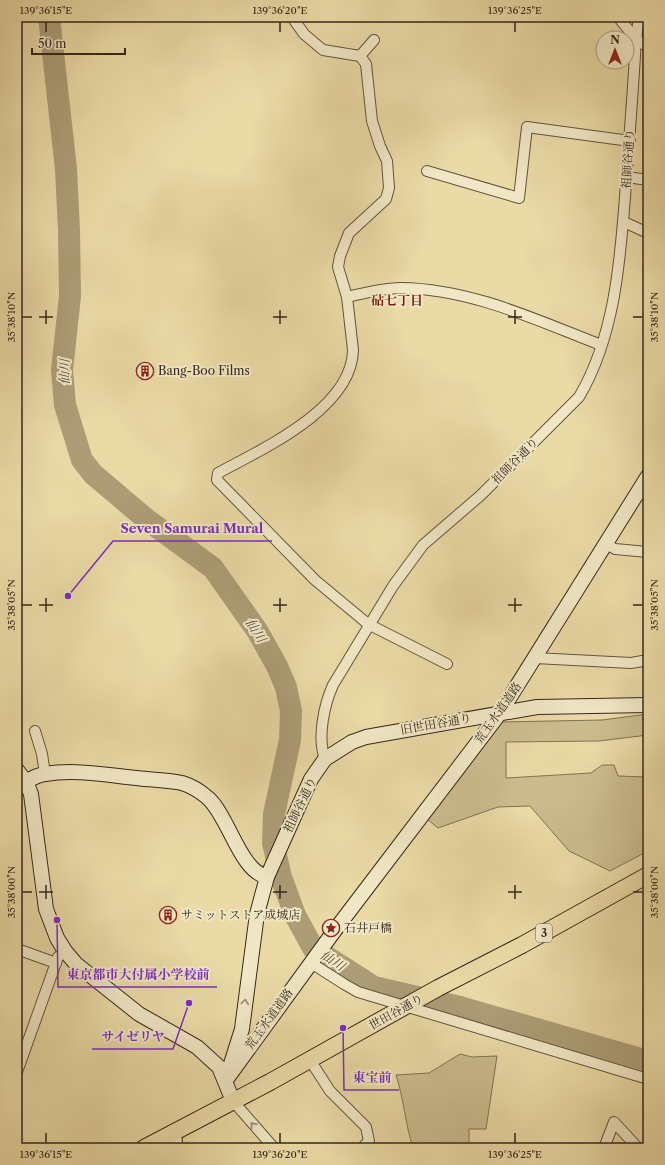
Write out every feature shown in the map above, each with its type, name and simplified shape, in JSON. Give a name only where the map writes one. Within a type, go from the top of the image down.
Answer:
[{"type":"main road","name":"世田谷通り","points":[[144,1148],[173,1140],[234,1101],[438,988],[522,945],[648,875]]},
{"type":"street","points":[[292,17],[304,34],[323,50],[360,56],[366,64],[372,121],[380,146],[387,161],[389,188],[386,199],[349,234],[340,256],[338,267],[347,297],[353,358],[339,390],[302,426],[218,474],[217,480],[315,580],[368,624],[447,664]]},
{"type":"street","points":[[618,17],[636,39],[648,47]]},
{"type":"street","name":"祖師谷通り","points":[[269,872],[311,779],[325,759],[322,752],[324,713],[328,696],[368,624],[393,586],[424,545],[482,495],[579,397],[588,381],[601,345],[614,300],[624,222],[636,39],[639,17]]},
{"type":"street","points":[[360,56],[374,40]]},
{"type":"street","points":[[427,171],[519,198],[527,127],[630,141]]},
{"type":"street","points":[[627,177],[648,180]]},
{"type":"street","points":[[624,222],[648,233]]},
{"type":"street","points":[[347,297],[378,290],[401,288],[457,293],[503,307],[601,345]]},
{"type":"street","name":"荒玉水道道路","points":[[226,1080],[312,961],[500,713],[648,476]]},
{"type":"street","points":[[606,544],[615,549],[648,552]]},
{"type":"street","points":[[535,658],[631,662],[648,660]]},
{"type":"street","name":"旧世田谷通り","points":[[325,759],[352,742],[366,737],[500,713],[537,708],[648,706]]},
{"type":"street","points":[[35,731],[42,754],[45,774]]},
{"type":"street","points":[[17,770],[26,782],[34,806],[46,909],[52,926],[65,951],[87,974],[139,1014],[197,1047],[219,1067],[234,1101],[274,1148]]},
{"type":"street","points":[[26,782],[33,777],[45,774],[86,774],[176,782],[192,787],[202,793],[216,807],[251,868],[258,875],[269,872],[258,914],[242,1029],[226,1080]]},
{"type":"street","points":[[17,949],[56,963]]},
{"type":"street","points":[[17,1072],[58,957],[65,951]]},
{"type":"street","points":[[312,961],[358,992],[648,1079]]},
{"type":"street","points":[[242,1029],[246,1037],[257,1036]]},
{"type":"street","points":[[310,1060],[330,1091],[366,1127],[369,1141],[362,1148]]},
{"type":"street","points":[[604,1148],[614,1122],[638,1148]]},
{"type":"shaded area","points":[[648,714],[648,735],[599,741],[506,742],[506,778],[591,773],[602,765],[614,765],[618,776],[648,777],[648,851],[610,871],[569,851],[530,806],[498,807],[438,828],[427,819],[500,722],[602,720]]},
{"type":"shaded area","points":[[460,1054],[472,1057],[497,1056],[486,1129],[469,1129],[469,1148],[444,1148],[444,1146],[413,1148],[396,1075],[429,1073]]},
{"type":"waterway","name":"仙川","points":[[49,17],[66,169],[69,231],[70,296],[62,370],[65,405],[82,460],[93,474],[146,519],[213,568],[258,632],[277,666],[286,687],[291,711],[290,740],[274,814],[273,843],[281,877],[295,915],[313,948],[374,987],[460,1007],[648,1061]]},
{"type":"place","name":"Bang-Boo Films","points":[[145,371]]},
{"type":"place","name":"Seven Samurai Mural","points":[[68,596]]},
{"type":"place","name":"サミットストア成城店","points":[[168,915]]},
{"type":"place","name":"東京都市大付属小学校前","points":[[57,920]]},
{"type":"place","name":"石井戸橋","points":[[331,928]]},
{"type":"place","name":"サイゼリヤ","points":[[189,1003]]},
{"type":"place","name":"東宝前","points":[[343,1028]]},
{"type":"district","name":"砧七丁目","points":[[397,300]]}]
